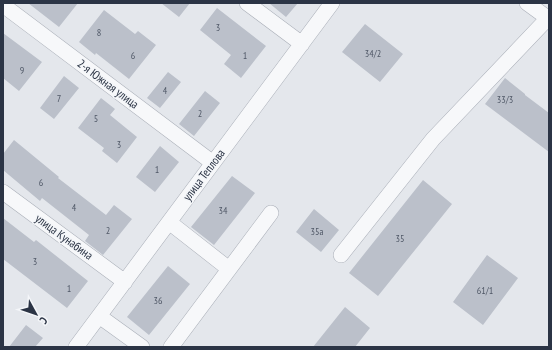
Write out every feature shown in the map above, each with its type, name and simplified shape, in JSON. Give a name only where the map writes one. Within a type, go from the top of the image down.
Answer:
[{"type":"street","points":[[247,3],[302,44]]},
{"type":"street","name":"улица Теплова","points":[[76,347],[332,3]]},
{"type":"street","points":[[341,255],[433,139],[549,18],[527,3]]},
{"type":"street","name":"2-я Южная улица","points":[[3,5],[213,163]]},
{"type":"street","name":"улица Кунабина","points":[[3,192],[124,282]]},
{"type":"street","points":[[171,347],[271,213]]},
{"type":"street","points":[[169,222],[229,269]]},
{"type":"street","points":[[99,316],[142,347]]},
{"type":"building","points":[[28,3],[78,3],[59,27]]},
{"type":"building","points":[[161,3],[190,3],[179,17]]},
{"type":"building","points":[[269,3],[298,3],[286,17]]},
{"type":"building","points":[[217,8],[266,46],[241,78],[224,64],[231,55],[200,30]]},
{"type":"building","points":[[104,10],[135,34],[138,31],[156,45],[129,79],[96,53],[95,55],[79,42]]},
{"type":"building","points":[[365,24],[403,54],[380,82],[342,52]]},
{"type":"building","points":[[3,33],[42,62],[19,91],[3,78]]},
{"type":"building","points":[[168,72],[181,82],[160,108],[147,98]]},
{"type":"building","points":[[64,76],[79,88],[54,119],[40,108]]},
{"type":"building","points":[[505,78],[549,113],[549,152],[485,104]]},
{"type":"building","points":[[205,91],[220,103],[194,136],[179,124]]},
{"type":"building","points":[[101,98],[115,109],[110,115],[137,137],[117,163],[102,151],[104,148],[78,128]]},
{"type":"building","points":[[14,140],[59,177],[58,178],[106,215],[114,205],[132,219],[103,255],[85,241],[89,235],[42,198],[40,201],[3,170],[3,154]]},
{"type":"building","points":[[160,146],[179,162],[155,192],[136,177]]},
{"type":"building","points":[[232,176],[255,193],[214,245],[191,227]]},
{"type":"building","points":[[423,180],[452,204],[378,296],[349,273]]},
{"type":"building","points":[[314,209],[339,230],[321,252],[296,232]]},
{"type":"building","points":[[3,218],[34,242],[36,240],[88,281],[67,308],[3,259]]},
{"type":"building","points":[[487,255],[518,278],[483,325],[453,302]]},
{"type":"building","points":[[168,266],[190,284],[149,335],[127,317]]},
{"type":"building","points":[[345,307],[370,328],[355,347],[313,347]]},
{"type":"building","points":[[26,325],[43,338],[35,347],[9,347]]}]
